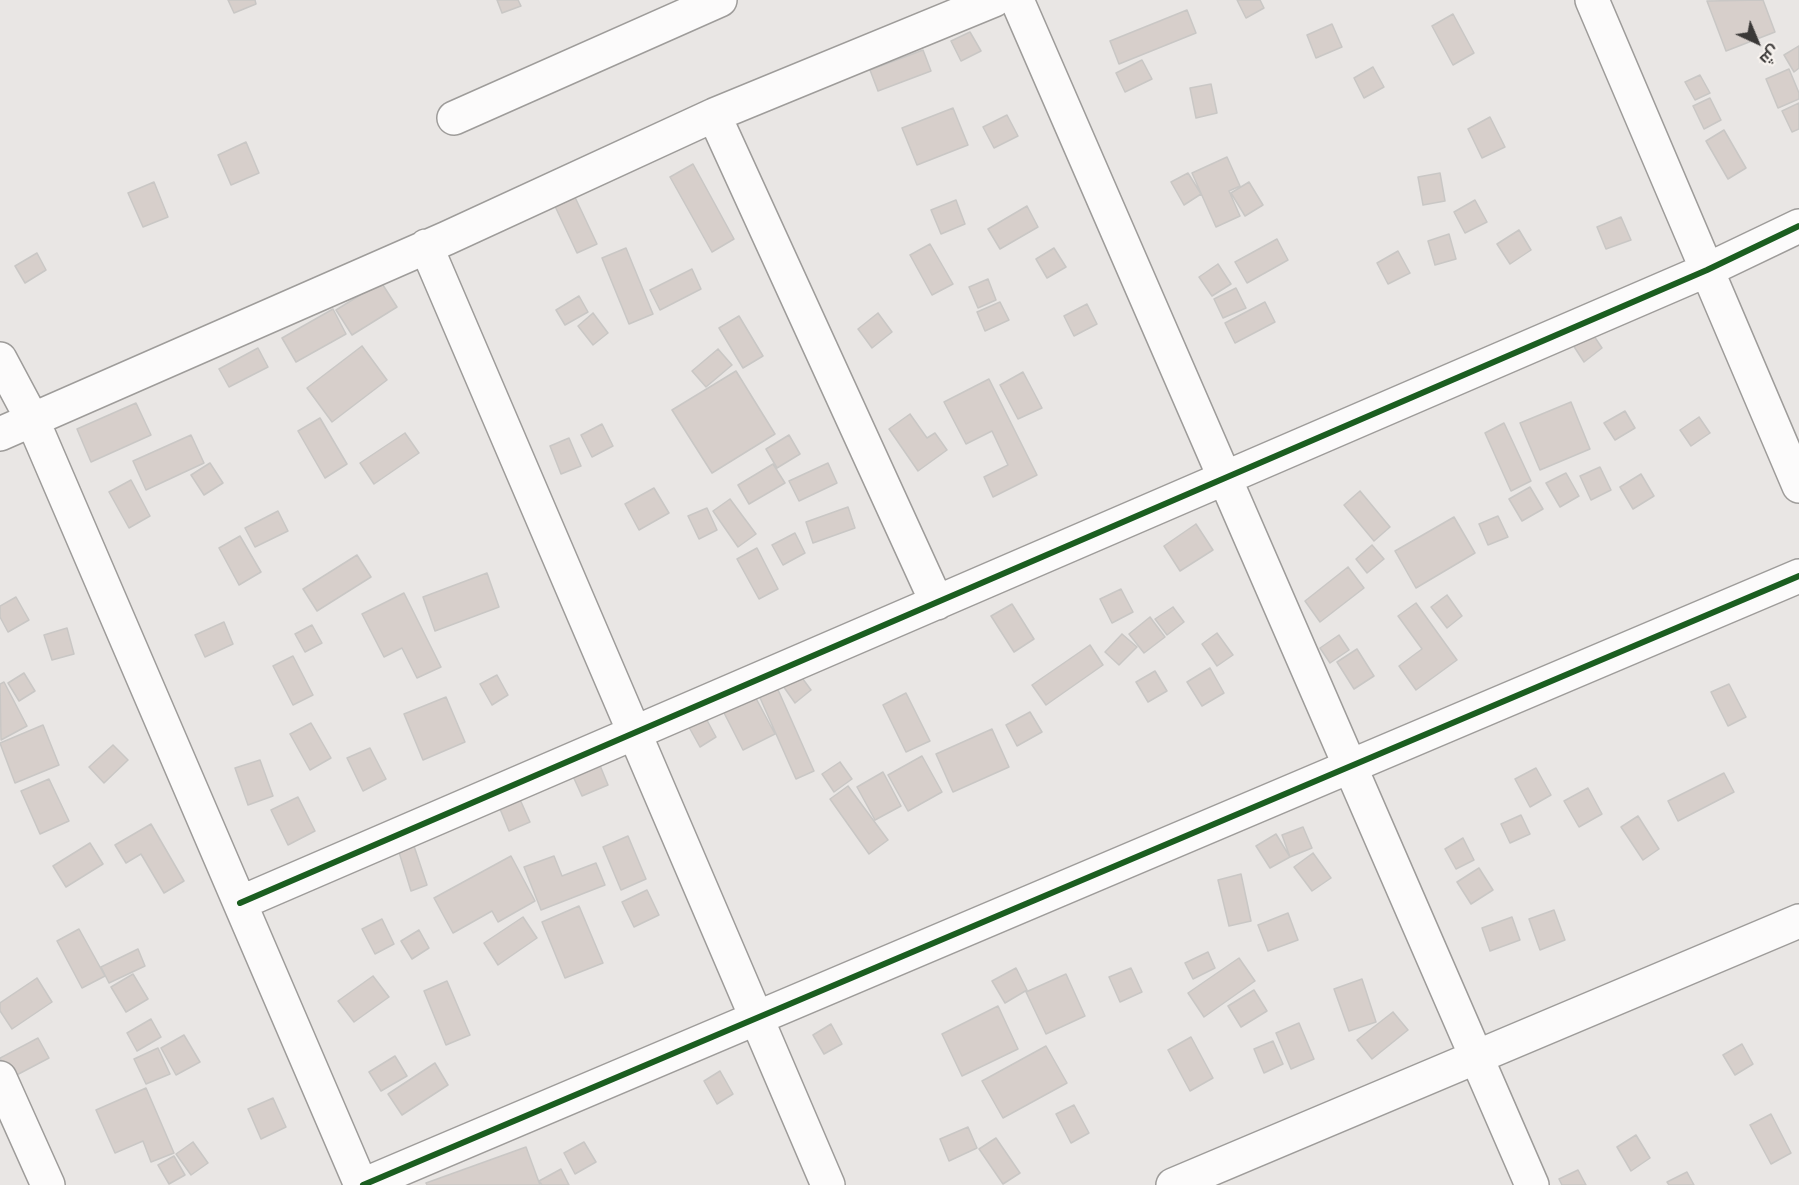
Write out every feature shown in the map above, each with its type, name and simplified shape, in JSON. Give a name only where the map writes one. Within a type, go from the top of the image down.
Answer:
[{"type":"street","points":[[454,118],[720,0]]},
{"type":"street","points":[[0,434],[426,246],[714,114],[994,0]]},
{"type":"street","points":[[1017,0],[1532,1185]]},
{"type":"street","points":[[1592,0],[1799,486]]},
{"type":"street","points":[[714,114],[937,603]]},
{"type":"street","points":[[240,903],[1707,270],[1799,225]]},
{"type":"street","points":[[426,246],[828,1185]]},
{"type":"street","points":[[0,358],[32,419],[362,1185],[1799,576]]},
{"type":"street","points":[[1173,1185],[1799,921]]},
{"type":"street","points":[[0,1078],[48,1185]]},
{"type":"building","points":[[228,0],[255,0],[256,4],[234,13]]},
{"type":"building","points":[[497,0],[518,0],[521,6],[502,13]]},
{"type":"building","points":[[1237,0],[1260,0],[1264,8],[1246,18]]},
{"type":"building","points":[[1763,0],[1775,32],[1726,51],[1707,1]]},
{"type":"building","points":[[1187,10],[1196,33],[1119,64],[1110,41]]},
{"type":"building","points":[[1453,14],[1474,53],[1453,65],[1432,26]]},
{"type":"building","points":[[1332,24],[1342,47],[1316,58],[1307,35]]},
{"type":"building","points":[[970,32],[981,51],[961,61],[951,41]]},
{"type":"building","points":[[1799,46],[1799,68],[1794,72],[1784,55]]},
{"type":"building","points":[[923,50],[931,71],[878,91],[870,70]]},
{"type":"building","points":[[1142,60],[1152,79],[1125,92],[1116,73]]},
{"type":"building","points":[[1373,67],[1384,87],[1364,98],[1354,78]]},
{"type":"building","points":[[1789,69],[1799,93],[1799,99],[1778,108],[1766,79]]},
{"type":"building","points":[[1700,75],[1710,93],[1695,100],[1685,82]]},
{"type":"building","points":[[1211,84],[1217,113],[1196,118],[1190,88]]},
{"type":"building","points":[[1710,98],[1721,120],[1704,129],[1693,106]]},
{"type":"building","points":[[1799,103],[1799,129],[1792,132],[1782,111]]},
{"type":"building","points":[[953,108],[968,145],[917,165],[902,128]]},
{"type":"building","points":[[1007,115],[1018,136],[994,148],[983,127]]},
{"type":"building","points":[[1490,117],[1505,147],[1482,158],[1468,129]]},
{"type":"building","points":[[1724,130],[1746,168],[1728,179],[1706,141]]},
{"type":"building","points":[[246,142],[259,173],[231,185],[218,155]]},
{"type":"building","points":[[1227,157],[1240,186],[1229,191],[1240,216],[1216,227],[1192,173]]},
{"type":"building","points":[[693,164],[734,239],[712,252],[670,177]]},
{"type":"building","points":[[1188,173],[1201,194],[1184,205],[1171,182]]},
{"type":"building","points":[[1440,173],[1445,201],[1423,205],[1418,177]]},
{"type":"building","points":[[154,182],[168,217],[143,227],[128,193]]},
{"type":"building","points":[[1249,182],[1263,205],[1245,216],[1231,193]]},
{"type":"building","points":[[573,193],[597,244],[577,253],[553,202]]},
{"type":"building","points":[[956,200],[965,224],[941,234],[931,210]]},
{"type":"building","points":[[1475,200],[1487,222],[1465,233],[1454,212]]},
{"type":"building","points":[[1027,206],[1038,227],[1000,249],[988,229]]},
{"type":"building","points":[[1621,217],[1631,240],[1606,249],[1597,227]]},
{"type":"building","points":[[1519,230],[1531,250],[1510,264],[1497,244]]},
{"type":"building","points":[[1449,234],[1456,259],[1435,265],[1428,241]]},
{"type":"building","points":[[1277,239],[1288,260],[1247,283],[1235,262]]},
{"type":"building","points":[[930,244],[953,284],[932,295],[910,255]]},
{"type":"building","points":[[626,248],[653,314],[629,324],[602,258]]},
{"type":"building","points":[[1054,248],[1066,267],[1047,278],[1036,259]]},
{"type":"building","points":[[1398,251],[1410,273],[1388,284],[1377,263]]},
{"type":"building","points":[[37,253],[46,270],[25,283],[15,266]]},
{"type":"building","points":[[1218,264],[1231,284],[1212,296],[1199,277]]},
{"type":"building","points":[[692,269],[701,289],[660,310],[650,290]]},
{"type":"building","points":[[988,279],[996,300],[978,308],[969,287]]},
{"type":"building","points":[[381,282],[397,307],[352,335],[336,310]]},
{"type":"building","points":[[1236,288],[1246,308],[1223,318],[1214,299]]},
{"type":"building","points":[[579,296],[588,312],[565,325],[556,310]]},
{"type":"building","points":[[1000,302],[1009,320],[985,331],[977,312]]},
{"type":"building","points":[[1265,302],[1275,322],[1235,343],[1225,323]]},
{"type":"building","points":[[1087,304],[1097,324],[1074,336],[1064,316]]},
{"type":"building","points":[[333,309],[346,334],[296,362],[282,338]]},
{"type":"building","points":[[593,313],[608,333],[593,345],[578,326]]},
{"type":"building","points":[[878,313],[892,332],[872,348],[858,329]]},
{"type":"building","points":[[739,316],[763,356],[743,368],[719,328]]},
{"type":"building","points":[[1592,333],[1602,348],[1584,362],[1573,345]]},
{"type":"building","points":[[362,346],[387,380],[332,422],[307,388]]},
{"type":"building","points":[[258,348],[268,367],[229,387],[219,369]]},
{"type":"building","points":[[718,349],[732,365],[706,387],[692,371]]},
{"type":"building","points":[[736,371],[775,434],[712,473],[672,410]]},
{"type":"building","points":[[1023,372],[1042,408],[1018,419],[1000,385]]},
{"type":"building","points":[[989,379],[1037,475],[993,497],[984,477],[1008,465],[992,431],[966,444],[944,402]]},
{"type":"building","points":[[1571,402],[1590,449],[1540,470],[1520,423]]},
{"type":"building","points":[[136,403],[151,435],[91,462],[77,429]]},
{"type":"building","points":[[1625,411],[1635,428],[1615,440],[1604,423]]},
{"type":"building","points":[[910,414],[927,438],[935,433],[947,450],[918,471],[889,429]]},
{"type":"building","points":[[1699,417],[1710,433],[1691,446],[1680,430]]},
{"type":"building","points":[[320,418],[347,464],[325,478],[298,431]]},
{"type":"building","points":[[1504,423],[1531,481],[1511,491],[1485,433]]},
{"type":"building","points":[[602,424],[613,446],[592,457],[581,435]]},
{"type":"building","points":[[405,433],[419,453],[374,484],[360,463]]},
{"type":"building","points":[[191,435],[204,463],[146,490],[133,461]]},
{"type":"building","points":[[789,435],[800,454],[777,468],[766,449]]},
{"type":"building","points":[[569,438],[581,466],[561,474],[550,446]]},
{"type":"building","points":[[210,463],[223,483],[204,495],[191,475]]},
{"type":"building","points":[[828,463],[837,483],[799,501],[789,481]]},
{"type":"building","points":[[773,464],[785,483],[749,504],[738,485]]},
{"type":"building","points":[[1600,467],[1611,490],[1591,500],[1580,476]]},
{"type":"building","points":[[1566,473],[1579,496],[1560,507],[1546,483]]},
{"type":"building","points":[[1641,474],[1654,496],[1633,509],[1620,487]]},
{"type":"building","points":[[131,480],[150,516],[129,528],[109,492]]},
{"type":"building","points":[[1530,487],[1543,509],[1522,521],[1509,499]]},
{"type":"building","points":[[654,488],[669,513],[639,530],[625,504]]},
{"type":"building","points":[[1360,491],[1390,527],[1374,541],[1344,505]]},
{"type":"building","points":[[730,499],[756,534],[738,547],[713,511]]},
{"type":"building","points":[[848,507],[855,528],[813,543],[806,522]]},
{"type":"building","points":[[707,508],[717,530],[699,539],[688,516]]},
{"type":"building","points":[[278,511],[288,531],[255,547],[245,528]]},
{"type":"building","points":[[1498,516],[1508,537],[1488,545],[1479,524]]},
{"type":"building","points":[[1454,517],[1475,553],[1416,588],[1395,551]]},
{"type":"building","points":[[1196,524],[1213,550],[1180,571],[1164,546]]},
{"type":"building","points":[[795,533],[805,553],[783,565],[772,545]]},
{"type":"building","points":[[240,536],[261,572],[239,585],[219,548]]},
{"type":"building","points":[[1372,545],[1384,559],[1367,573],[1356,559]]},
{"type":"building","points":[[757,548],[778,589],[759,599],[737,559]]},
{"type":"building","points":[[357,555],[371,577],[317,611],[303,589]]},
{"type":"building","points":[[1348,567],[1364,588],[1320,622],[1305,601]]},
{"type":"building","points":[[487,573],[499,607],[435,631],[423,597]]},
{"type":"building","points":[[1121,589],[1133,612],[1112,623],[1100,599]]},
{"type":"building","points":[[404,593],[441,667],[417,678],[402,648],[384,657],[362,614]]},
{"type":"building","points":[[1447,595],[1462,616],[1447,628],[1431,607]]},
{"type":"building","points":[[16,597],[29,620],[8,632],[0,617],[0,606]]},
{"type":"building","points":[[1416,603],[1457,660],[1416,690],[1399,666],[1422,649],[1398,616]]},
{"type":"building","points":[[1012,604],[1034,639],[1014,652],[991,616]]},
{"type":"building","points":[[1173,607],[1184,622],[1167,635],[1155,619]]},
{"type":"building","points":[[1150,617],[1165,637],[1144,653],[1129,634]]},
{"type":"building","points":[[224,622],[233,644],[205,657],[195,635]]},
{"type":"building","points":[[312,625],[322,643],[305,652],[295,634]]},
{"type":"building","points":[[67,628],[74,654],[52,660],[44,635]]},
{"type":"building","points":[[1217,633],[1233,655],[1217,666],[1202,644]]},
{"type":"building","points":[[1122,634],[1137,647],[1119,665],[1105,652]]},
{"type":"building","points":[[1339,635],[1349,650],[1330,663],[1320,648]]},
{"type":"building","points":[[1090,645],[1103,665],[1046,705],[1032,685]]},
{"type":"building","points":[[1357,649],[1374,676],[1354,689],[1337,662]]},
{"type":"building","points":[[293,656],[313,695],[293,705],[273,666]]},
{"type":"building","points":[[1210,668],[1224,693],[1202,706],[1187,682]]},
{"type":"building","points":[[797,671],[811,690],[795,703],[781,683]]},
{"type":"building","points":[[1155,671],[1167,691],[1148,702],[1136,682]]},
{"type":"building","points":[[24,673],[35,691],[19,701],[8,683]]},
{"type":"building","points":[[497,675],[508,695],[492,705],[480,684]]},
{"type":"building","points":[[4,682],[27,726],[1,740],[0,684]]},
{"type":"building","points":[[775,683],[814,771],[796,779],[757,691]]},
{"type":"building","points":[[1729,684],[1746,717],[1728,726],[1711,692]]},
{"type":"building","points":[[750,687],[775,734],[743,750],[719,703]]},
{"type":"building","points":[[906,693],[930,741],[906,752],[883,705]]},
{"type":"building","points":[[446,697],[465,742],[423,760],[404,714]]},
{"type":"building","points":[[702,711],[716,737],[700,747],[685,720]]},
{"type":"building","points":[[1030,712],[1042,732],[1017,746],[1006,725]]},
{"type":"building","points":[[311,723],[331,758],[310,770],[290,734]]},
{"type":"building","points":[[43,725],[59,765],[15,783],[0,743]]},
{"type":"building","points":[[992,729],[1009,767],[953,792],[936,754]]},
{"type":"building","points":[[113,745],[128,760],[104,783],[89,767]]},
{"type":"building","points":[[370,748],[386,779],[363,791],[347,758]]},
{"type":"building","points":[[922,756],[942,792],[908,811],[888,775]]},
{"type":"building","points":[[260,760],[273,796],[248,805],[235,768]]},
{"type":"building","points":[[840,762],[852,779],[834,792],[822,774]]},
{"type":"building","points":[[599,763],[608,785],[582,796],[572,774]]},
{"type":"building","points":[[1536,768],[1551,795],[1530,807],[1515,779]]},
{"type":"building","points":[[883,772],[901,806],[875,820],[857,787]]},
{"type":"building","points":[[1724,773],[1734,792],[1678,821],[1668,801]]},
{"type":"building","points":[[49,779],[69,821],[40,834],[21,791]]},
{"type":"building","points":[[848,786],[888,840],[869,854],[830,799]]},
{"type":"building","points":[[1588,788],[1602,814],[1579,827],[1564,801]]},
{"type":"building","points":[[518,795],[530,822],[509,831],[498,804]]},
{"type":"building","points":[[298,797],[315,831],[288,845],[271,810]]},
{"type":"building","points":[[1521,815],[1530,834],[1510,843],[1501,824]]},
{"type":"building","points":[[1638,816],[1659,849],[1643,860],[1621,827]]},
{"type":"building","points":[[151,824],[184,881],[164,893],[141,854],[126,863],[115,845]]},
{"type":"building","points":[[1303,827],[1312,848],[1290,857],[1282,835]]},
{"type":"building","points":[[1276,834],[1290,857],[1270,868],[1256,846]]},
{"type":"building","points":[[628,836],[646,879],[621,890],[603,847]]},
{"type":"building","points":[[1463,838],[1474,860],[1456,869],[1445,849]]},
{"type":"building","points":[[90,843],[103,864],[66,887],[53,866]]},
{"type":"building","points":[[413,843],[427,885],[411,891],[398,849]]},
{"type":"building","points":[[1313,853],[1331,878],[1312,891],[1294,867]]},
{"type":"building","points":[[511,856],[535,901],[498,922],[492,911],[453,933],[434,898]]},
{"type":"building","points":[[554,856],[562,876],[596,863],[605,885],[541,910],[524,867]]},
{"type":"building","points":[[1479,868],[1493,890],[1471,904],[1457,882]]},
{"type":"building","points":[[1241,874],[1251,921],[1229,926],[1218,880]]},
{"type":"building","points":[[647,890],[659,915],[634,927],[622,902]]},
{"type":"building","points":[[579,906],[603,963],[565,978],[542,922]]},
{"type":"building","points":[[1554,910],[1565,940],[1540,950],[1529,919]]},
{"type":"building","points":[[1288,913],[1298,940],[1268,951],[1258,925]]},
{"type":"building","points":[[523,917],[537,938],[498,965],[484,943]]},
{"type":"building","points":[[1512,917],[1520,940],[1490,951],[1482,928]]},
{"type":"building","points":[[382,919],[394,944],[375,954],[362,929]]},
{"type":"building","points":[[79,929],[105,976],[82,988],[57,941]]},
{"type":"building","points":[[419,930],[429,948],[412,959],[401,941]]},
{"type":"building","points":[[138,949],[145,966],[109,983],[101,967]]},
{"type":"building","points":[[1208,952],[1215,968],[1193,979],[1185,963]]},
{"type":"building","points":[[1239,958],[1255,981],[1204,1017],[1188,993]]},
{"type":"building","points":[[1016,968],[1027,990],[1005,1003],[992,981]]},
{"type":"building","points":[[1131,968],[1142,992],[1120,1002],[1109,977]]},
{"type":"building","points":[[133,974],[148,999],[126,1012],[111,987]]},
{"type":"building","points":[[1066,974],[1085,1016],[1046,1034],[1026,992]]},
{"type":"building","points":[[373,976],[389,997],[354,1022],[338,1001]]},
{"type":"building","points":[[37,978],[52,1002],[12,1029],[0,1011],[0,1003]]},
{"type":"building","points":[[1362,979],[1376,1022],[1349,1031],[1334,989]]},
{"type":"building","points":[[447,981],[470,1035],[446,1045],[424,991]]},
{"type":"building","points":[[1254,990],[1267,1011],[1241,1027],[1228,1006]]},
{"type":"building","points":[[998,1006],[1018,1049],[962,1076],[942,1034]]},
{"type":"building","points":[[1393,1012],[1408,1030],[1372,1059],[1357,1040]]},
{"type":"building","points":[[151,1019],[161,1037],[137,1051],[127,1033]]},
{"type":"building","points":[[1299,1023],[1314,1059],[1291,1069],[1276,1033]]},
{"type":"building","points":[[831,1024],[842,1044],[824,1054],[813,1035]]},
{"type":"building","points":[[184,1035],[200,1062],[176,1075],[161,1048]]},
{"type":"building","points":[[1191,1037],[1213,1078],[1190,1091],[1168,1050]]},
{"type":"building","points":[[38,1038],[49,1058],[11,1078],[0,1058]]},
{"type":"building","points":[[1273,1041],[1283,1064],[1264,1073],[1254,1049]]},
{"type":"building","points":[[1742,1044],[1753,1064],[1735,1075],[1723,1055]]},
{"type":"building","points":[[1046,1046],[1067,1083],[1003,1118],[982,1081]]},
{"type":"building","points":[[158,1048],[170,1074],[146,1084],[134,1059]]},
{"type":"building","points":[[395,1056],[407,1076],[381,1091],[369,1072]]},
{"type":"building","points":[[435,1063],[448,1085],[402,1115],[388,1094]]},
{"type":"building","points":[[720,1071],[733,1094],[717,1104],[704,1081]]},
{"type":"building","points":[[146,1088],[174,1153],[151,1162],[143,1141],[115,1153],[96,1110]]},
{"type":"building","points":[[273,1098],[286,1127],[261,1139],[248,1109]]},
{"type":"building","points":[[1074,1105],[1089,1133],[1071,1143],[1056,1114]]},
{"type":"building","points":[[1771,1114],[1791,1153],[1771,1164],[1750,1125]]},
{"type":"building","points":[[968,1127],[977,1148],[949,1161],[940,1139]]},
{"type":"building","points":[[1636,1135],[1650,1158],[1631,1171],[1617,1147]]},
{"type":"building","points":[[996,1138],[1020,1173],[1003,1184],[979,1149]]},
{"type":"building","points":[[193,1142],[208,1163],[191,1175],[176,1154]]},
{"type":"building","points":[[584,1142],[596,1162],[575,1174],[564,1153]]},
{"type":"building","points":[[526,1147],[540,1185],[427,1185],[426,1183]]},
{"type":"building","points":[[174,1156],[185,1175],[169,1184],[158,1165]]},
{"type":"building","points":[[561,1169],[569,1185],[542,1185],[539,1181]]},
{"type":"building","points":[[1578,1170],[1586,1185],[1562,1185],[1559,1179]]},
{"type":"building","points":[[1687,1172],[1694,1185],[1669,1185],[1667,1182]]},
{"type":"cycle path","points":[[240,903],[1707,270],[1799,226]]},
{"type":"cycle path","points":[[363,1185],[1799,576]]}]
